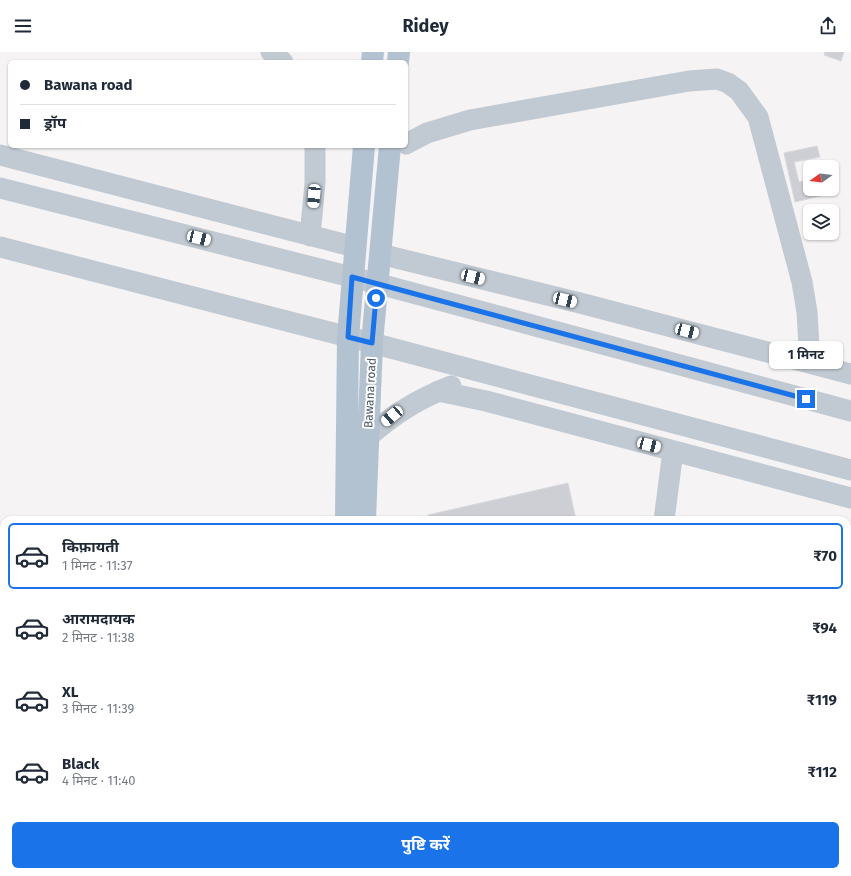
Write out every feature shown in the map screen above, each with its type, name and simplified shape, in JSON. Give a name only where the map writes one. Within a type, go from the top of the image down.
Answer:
[{"type":"main road","name":"Bawana road","points":[[346,516],[348,337],[364,148]]},
{"type":"main road","name":"Bawana road","points":[[365,516],[372,343],[380,254],[397,148]]},
{"type":"street","points":[[271,52],[281,60]]},
{"type":"street","points":[[408,142],[446,126],[478,119],[689,81],[717,79],[728,83],[739,91],[758,117],[802,282],[807,312],[810,364]]},
{"type":"street","points":[[310,236],[315,183],[315,148]]},
{"type":"street","points":[[0,155],[355,247]]},
{"type":"street","points":[[0,188],[352,277],[851,411]]},
{"type":"street","points":[[0,247],[372,343],[851,470]]},
{"type":"street","points":[[380,254],[580,303],[851,374]]},
{"type":"street","points":[[368,437],[392,416],[438,391],[485,373]]},
{"type":"street","points":[[438,391],[486,401],[851,498]]},
{"type":"street","points":[[665,516],[673,451]]},
{"type":"building","points":[[825,52],[844,52],[841,61],[824,55]]},
{"type":"building","points":[[817,146],[820,157],[794,162],[799,182],[803,181],[803,196],[820,196],[795,202],[784,153]]},
{"type":"building","points":[[568,483],[575,516],[428,516]]},
{"type":"route","points":[[376,298],[372,343],[348,337],[352,277],[806,399]]}]
